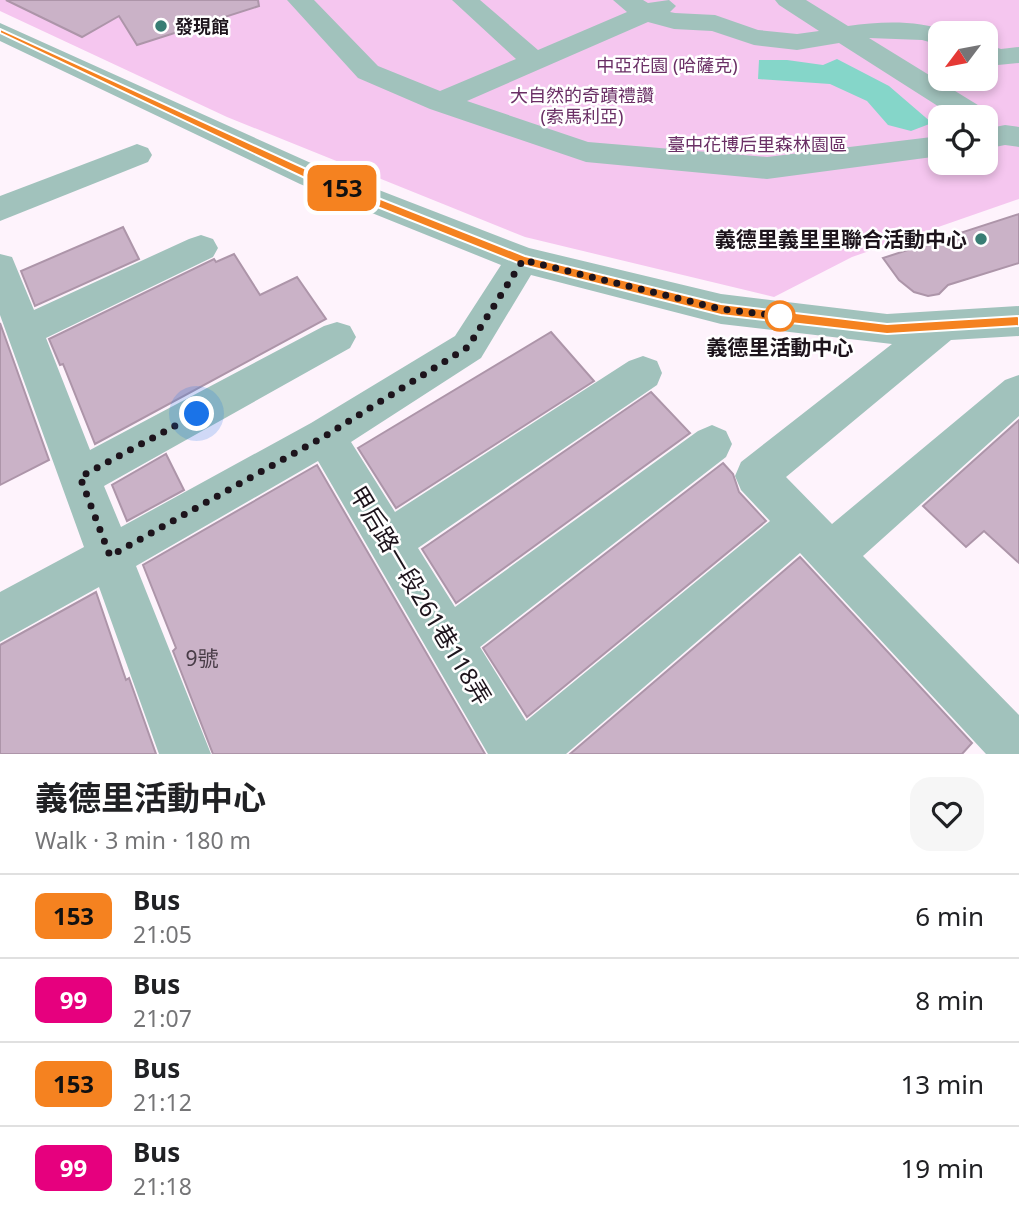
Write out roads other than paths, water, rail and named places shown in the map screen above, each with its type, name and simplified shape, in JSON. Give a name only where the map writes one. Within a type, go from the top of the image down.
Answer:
[{"type":"street","points":[[300,0],[368,72],[440,102],[586,152],[767,168],[928,148]]},
{"type":"street","points":[[465,0],[534,61]]},
{"type":"street","points":[[440,102],[534,61],[635,7],[676,0]]},
{"type":"street","points":[[788,0],[957,105]]},
{"type":"street","points":[[635,7],[674,21],[715,23],[754,37],[797,42],[879,29],[928,33]]},
{"type":"street","points":[[2,33],[311,176],[523,260],[721,309],[887,329],[1019,321]]},
{"type":"street","points":[[998,57],[1019,55]]},
{"type":"street","points":[[0,209],[136,155]]},
{"type":"street","points":[[25,331],[201,248]]},
{"type":"street","points":[[0,618],[325,436],[468,347],[523,260]]},
{"type":"street","points":[[0,267],[185,754]]},
{"type":"street","points":[[942,326],[756,476],[1008,741]]},
{"type":"street","points":[[80,477],[337,337]]},
{"type":"street","points":[[389,542],[643,373]]},
{"type":"street","points":[[526,754],[1019,392]]},
{"type":"street","name":"甲后路一段261巷118弄","points":[[325,436],[517,754]]},
{"type":"street","points":[[449,641],[712,444]]},
{"type":"place","name":"發現館","points":[[161,26]]},
{"type":"place","name":"義德里義里里聯合活動中心","points":[[981,239]]},
{"type":"place","name":"義德里活動中心","points":[[780,316]]},
{"type":"park label","name":"中亞花園 (哈薩克)","points":[[667,65]]},
{"type":"park label","name":"大自然的奇蹟禮讚 (索馬利亞)","points":[[582,105]]},
{"type":"park label","name":"臺中花博后里森林園區","points":[[757,144]]}]
